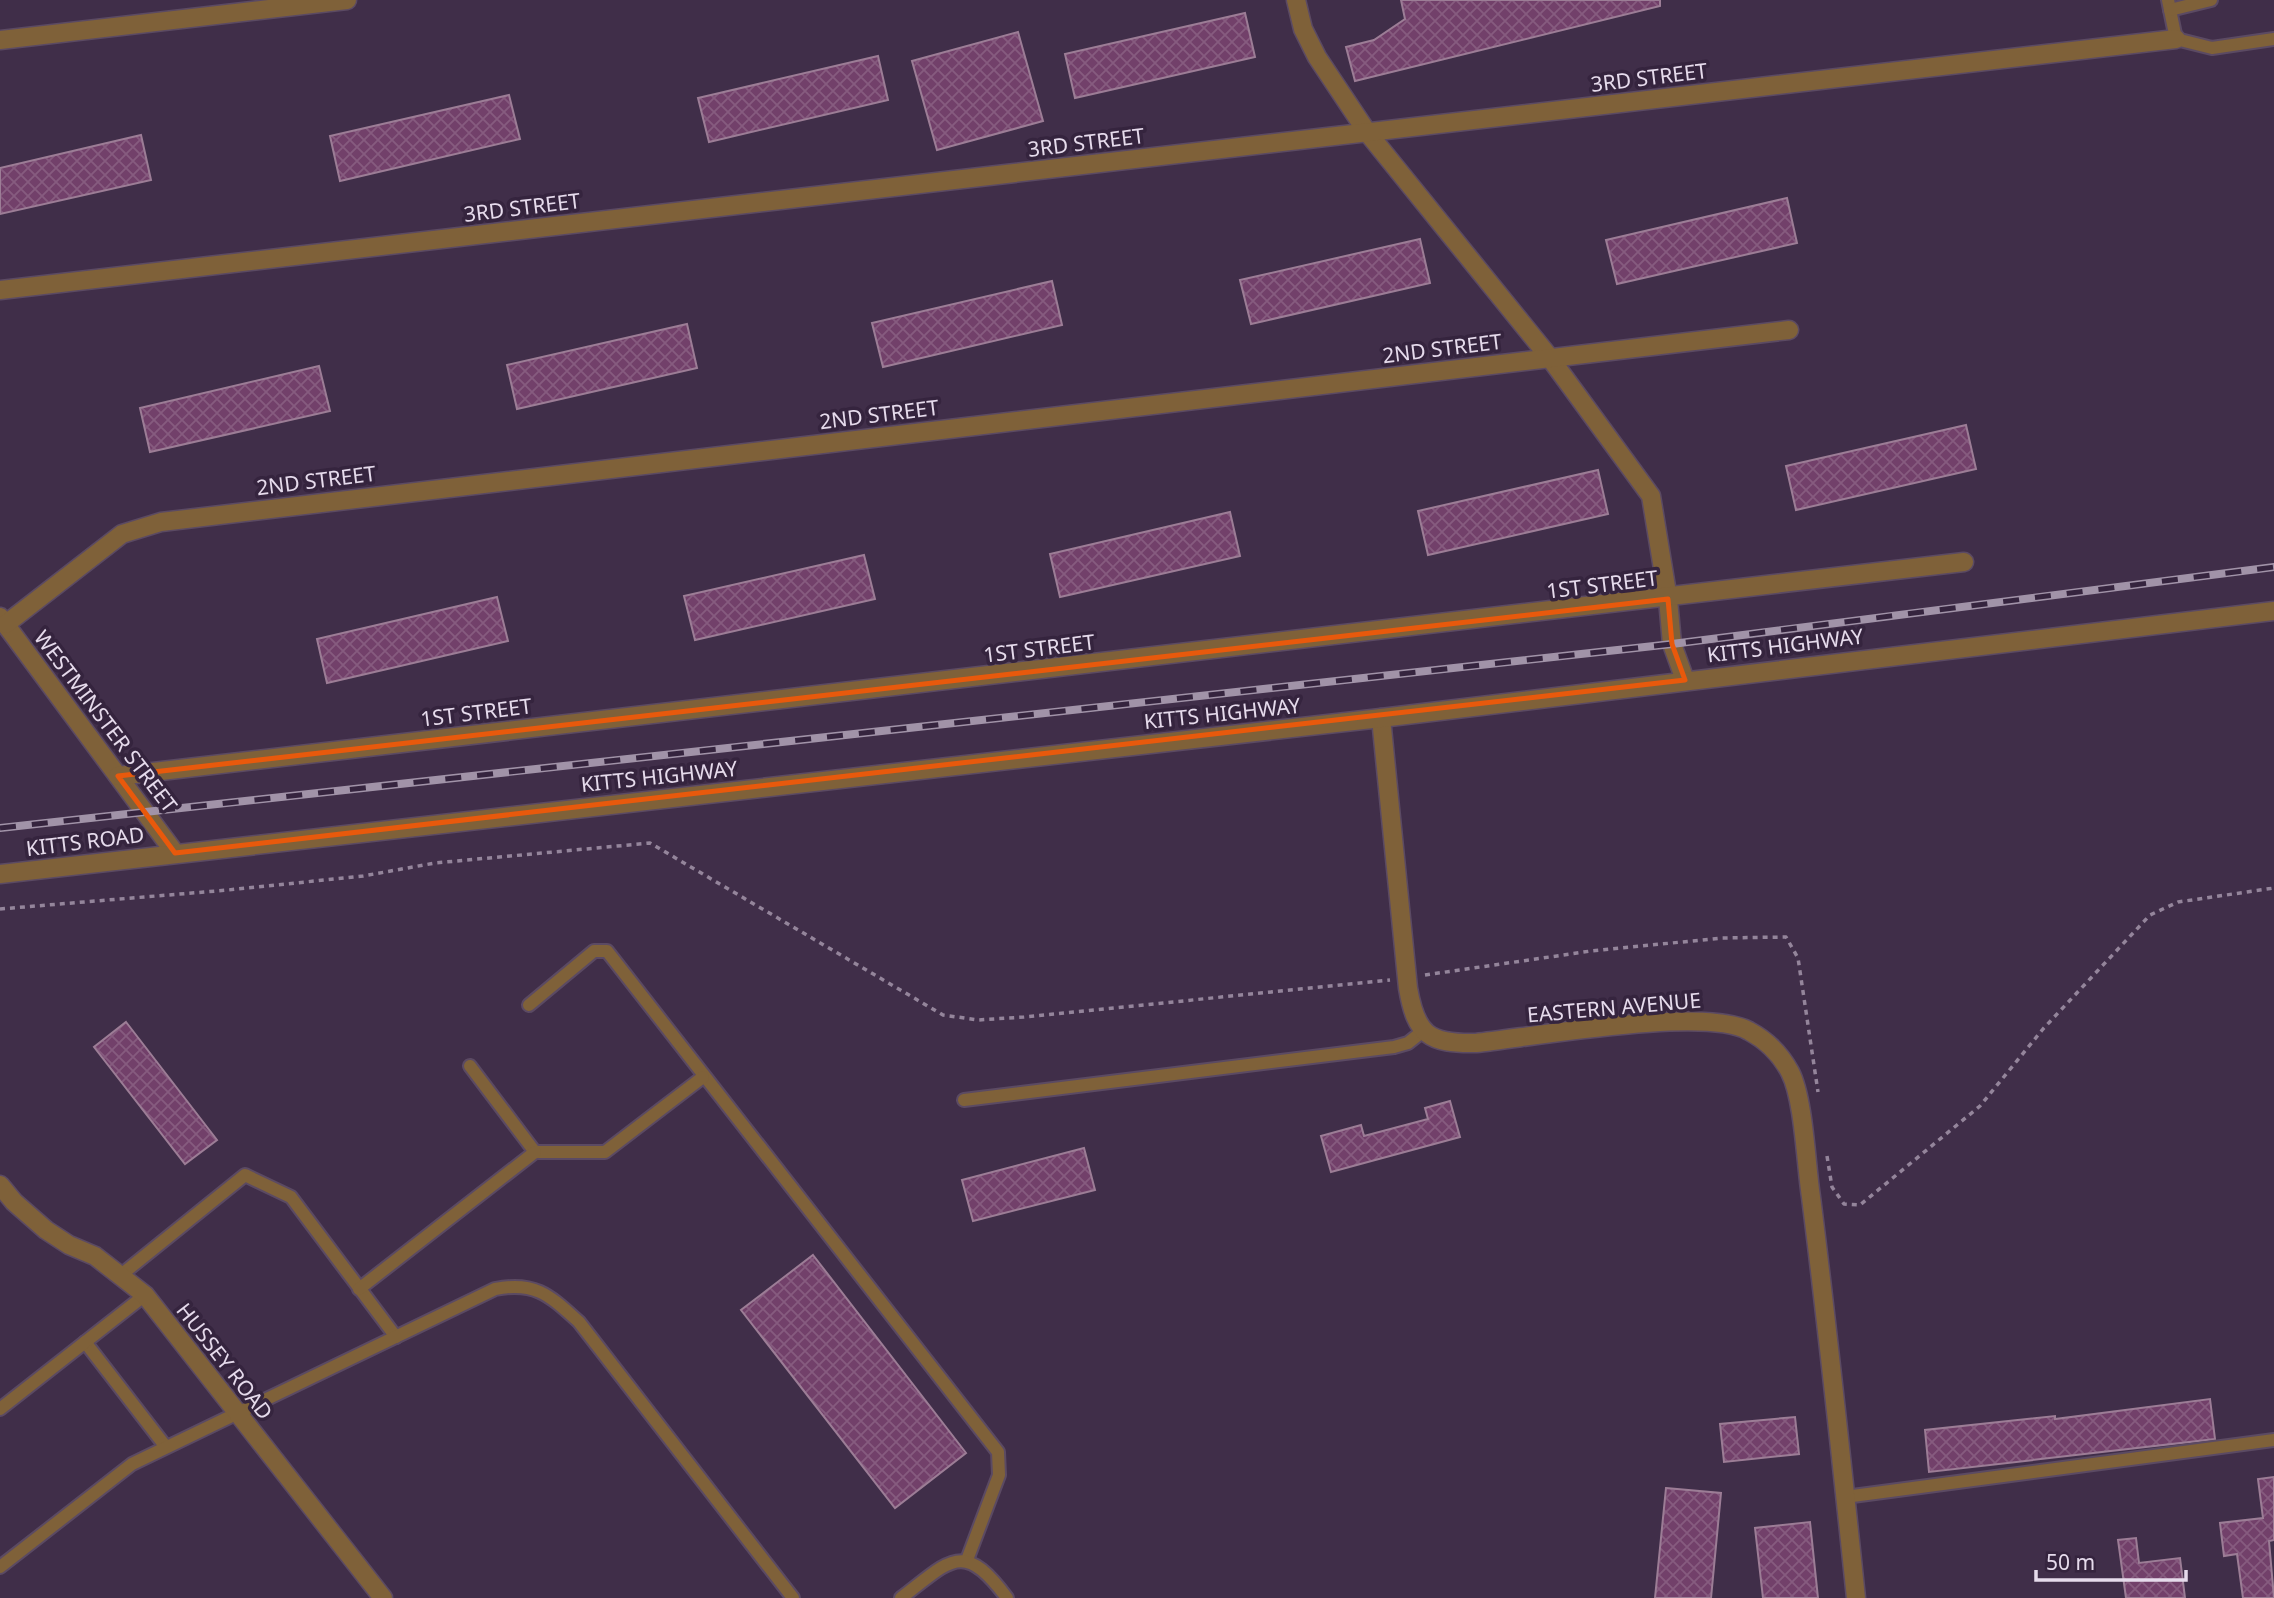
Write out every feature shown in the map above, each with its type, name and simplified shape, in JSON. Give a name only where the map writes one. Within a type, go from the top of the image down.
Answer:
[{"type":"street","points":[[0,40],[347,0]]},
{"type":"street","points":[[1296,0],[1317,57],[1367,132],[1550,358],[1651,496],[1668,599],[1672,644],[1685,680]]},
{"type":"street","name":"3RD STREET","points":[[0,290],[2176,39]]},
{"type":"street","name":"2ND STREET","points":[[3,620],[122,534],[161,522],[1789,330]]},
{"type":"street","name":"1ST STREET","points":[[118,776],[1668,599],[1964,562]]},
{"type":"street","name":"KITTS HIGHWAY","points":[[175,853],[1381,718],[2274,611]]},
{"type":"street","name":"WESTMINSTER STREET","points":[[3,620],[175,853]]},
{"type":"street","points":[[1381,718],[1407,978],[1412,1012],[1423,1031]]},
{"type":"street","name":"KITTS ROAD","points":[[0,874],[175,853]]},
{"type":"street","name":"EASTERN AVENUE","points":[[1423,1031],[1444,1044],[1476,1043],[1675,1021],[1714,1021],[1748,1030],[1774,1049],[1791,1073],[1799,1107],[1857,1598]]},
{"type":"street","name":"HUSSEY ROAD","points":[[0,1185],[14,1202],[46,1230],[69,1245],[95,1256],[145,1296],[383,1598]]},
{"type":"lane","points":[[2211,0],[2169,5],[2176,39],[2212,48],[2274,39]]},
{"type":"lane","points":[[529,1005],[594,951],[607,951],[998,1452],[999,1475],[967,1560]]},
{"type":"lane","points":[[964,1100],[1394,1047],[1408,1043],[1423,1031]]},
{"type":"lane","points":[[470,1066],[535,1152]]},
{"type":"lane","points":[[359,1289],[535,1152],[605,1152],[703,1077]]},
{"type":"lane","points":[[121,1275],[245,1175],[291,1196],[396,1336]]},
{"type":"lane","points":[[0,1567],[132,1464],[495,1289],[519,1284],[538,1291],[560,1305],[579,1322],[793,1598]]},
{"type":"lane","points":[[0,1409],[145,1296]]},
{"type":"lane","points":[[85,1342],[166,1447]]},
{"type":"lane","points":[[1845,1497],[2274,1440]]},
{"type":"lane","points":[[901,1598],[952,1561],[967,1560],[991,1576],[1007,1598]]},
{"type":"path","points":[[0,909],[228,890],[363,876],[435,863],[650,843],[943,1015],[962,1019],[1024,1017],[1407,978],[1591,951],[1722,938],[1786,937],[1798,958],[1818,1093]]},
{"type":"path","points":[[1826,1147],[1832,1187],[1836,1196],[1844,1204],[1860,1205],[1980,1106],[2043,1029],[2150,915],[2178,902],[2274,888]]},
{"type":"highlighted area","points":[[1668,599],[1672,644],[1685,680],[175,853],[118,776]]},
{"type":"building","points":[[1401,0],[1660,0],[1660,6],[1355,81],[1346,47],[1374,40],[1405,19]]},
{"type":"building","points":[[1245,13],[1255,57],[1075,98],[1065,54]]},
{"type":"building","points":[[1018,32],[1043,121],[937,150],[912,61]]},
{"type":"building","points":[[878,56],[888,100],[709,142],[698,98]]},
{"type":"building","points":[[509,95],[520,139],[340,181],[330,136]]},
{"type":"building","points":[[141,135],[151,180],[0,214],[0,168]]},
{"type":"building","points":[[1787,198],[1797,243],[1617,284],[1606,240]]},
{"type":"building","points":[[1420,239],[1430,283],[1251,324],[1240,280]]},
{"type":"building","points":[[1052,281],[1062,325],[883,367],[872,323]]},
{"type":"building","points":[[687,324],[697,368],[517,409],[507,365]]},
{"type":"building","points":[[319,366],[330,411],[150,452],[140,408]]},
{"type":"building","points":[[1966,425],[1976,469],[1796,510],[1786,466]]},
{"type":"building","points":[[1598,470],[1608,514],[1428,555],[1418,511]]},
{"type":"building","points":[[1230,512],[1240,556],[1060,597],[1050,554]]},
{"type":"building","points":[[864,555],[875,599],[695,640],[684,596]]},
{"type":"building","points":[[497,597],[508,641],[327,683],[317,639]]},
{"type":"building","points":[[126,1022],[217,1140],[185,1164],[94,1047]]},
{"type":"building","points":[[1450,1101],[1460,1137],[1331,1172],[1321,1136],[1361,1125],[1364,1136],[1428,1119],[1425,1108]]},
{"type":"building","points":[[1084,1148],[1095,1190],[973,1221],[962,1180]]},
{"type":"building","points":[[813,1255],[966,1453],[895,1508],[741,1310]]},
{"type":"building","points":[[2210,1399],[2215,1439],[1929,1472],[1925,1430],[2055,1416],[2055,1419]]},
{"type":"building","points":[[1795,1417],[1799,1454],[1724,1462],[1720,1424]]},
{"type":"building","points":[[2274,1477],[2274,1540],[2269,1541],[2274,1598],[2243,1598],[2237,1554],[2224,1556],[2220,1523],[2263,1518],[2258,1479]]},
{"type":"building","points":[[1666,1488],[1721,1493],[1711,1598],[1655,1598]]},
{"type":"building","points":[[1810,1522],[1818,1598],[1763,1598],[1755,1528]]},
{"type":"building","points":[[2136,1538],[2139,1563],[2180,1558],[2185,1598],[2126,1598],[2118,1540]]},
{"type":"railway","points":[[0,828],[1672,644],[2274,567]]}]
